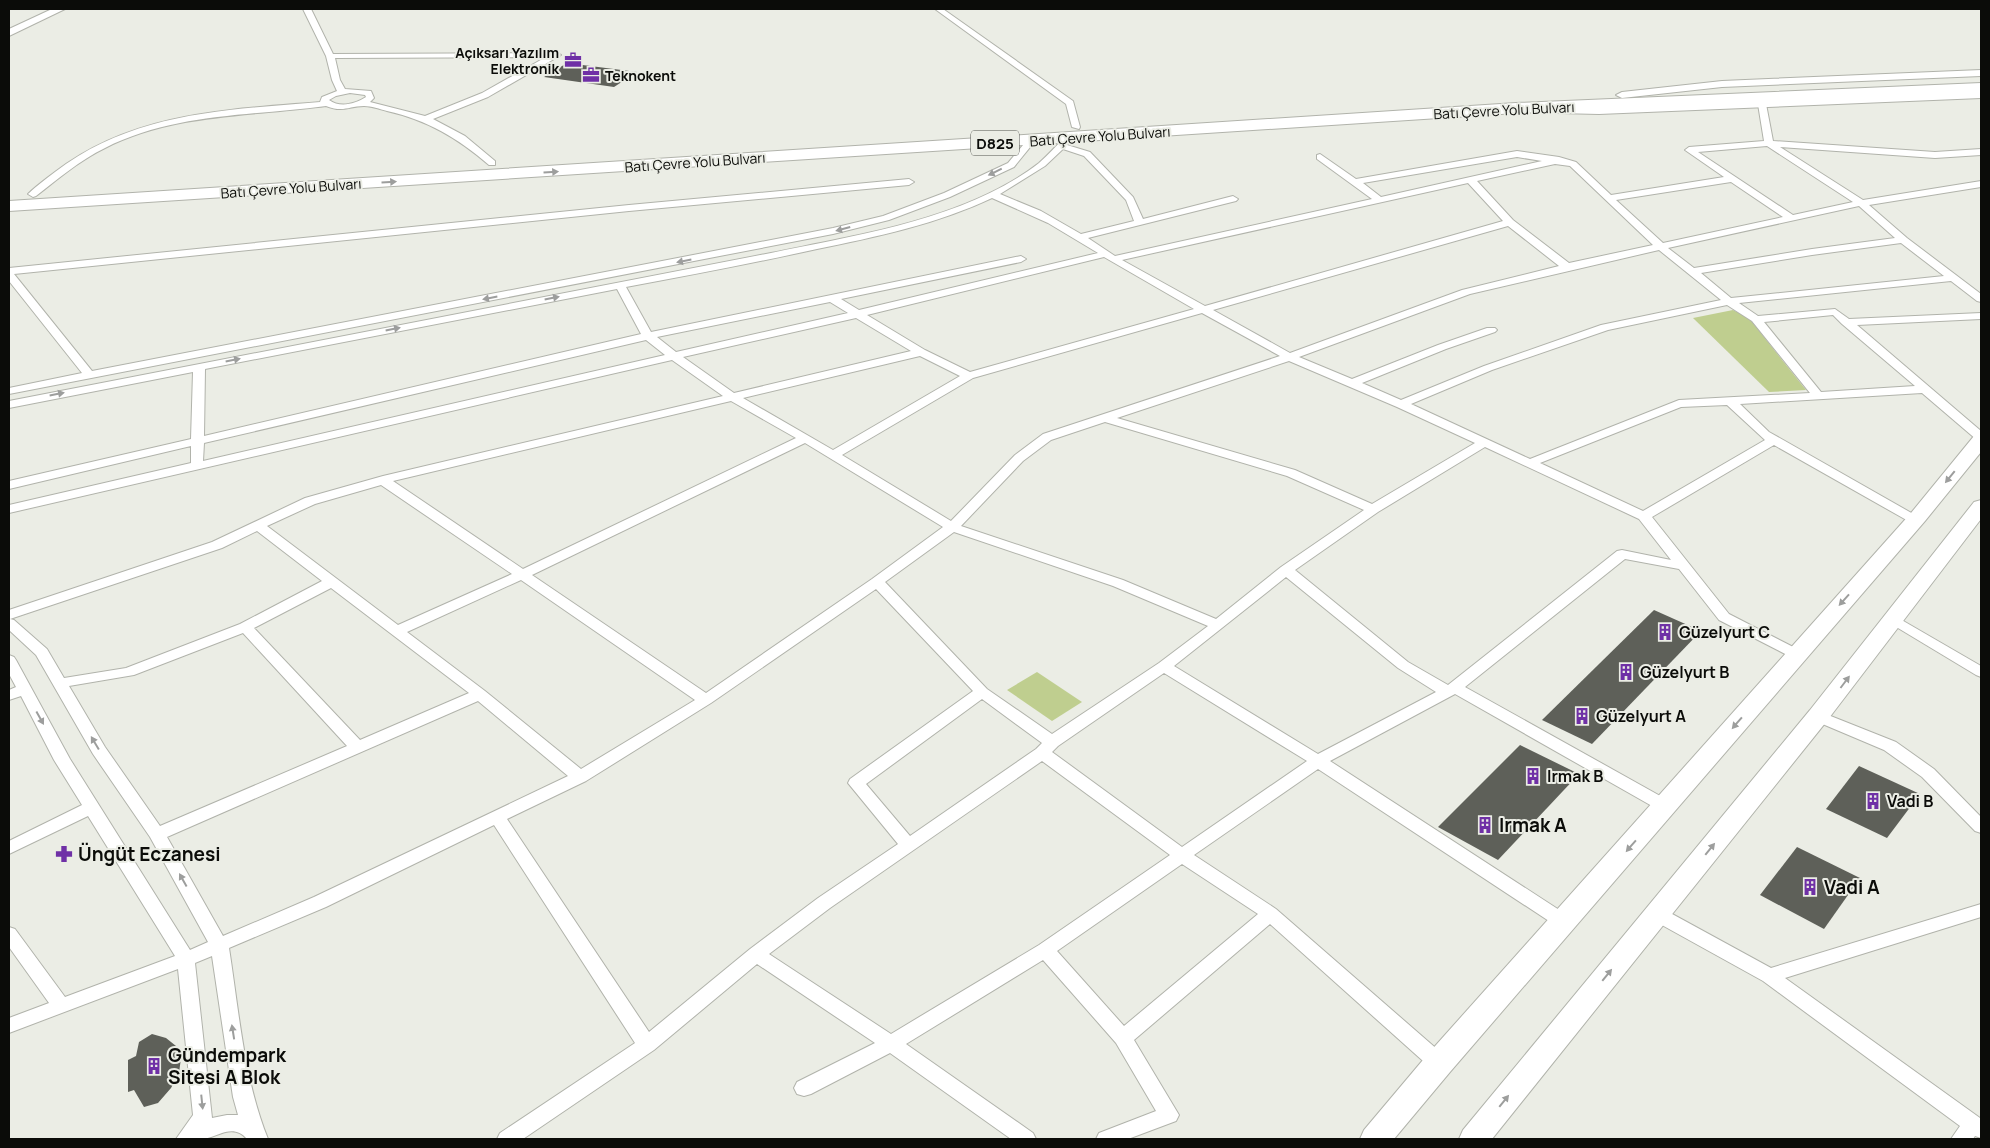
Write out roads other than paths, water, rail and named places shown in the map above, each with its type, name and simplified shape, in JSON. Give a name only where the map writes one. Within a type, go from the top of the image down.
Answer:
[{"type":"highway","name":"Batı Çevre Yolu Bulvarı","points":[[9,206],[1031,141],[1622,95],[1981,81]]},
{"type":"highway","name":"Batı Çevre Yolu Bulvarı","points":[[9,196],[492,163],[1070,137],[1516,108],[1981,88]]},
{"type":"main road","points":[[9,28],[48,9]]},
{"type":"main road","points":[[9,33],[60,9]]},
{"type":"main road","points":[[1622,95],[1722,84],[1981,73]]},
{"type":"main road","points":[[1516,108],[1599,110],[1981,94]]},
{"type":"main road","points":[[1375,1139],[1796,654],[1916,520],[1981,438]]},
{"type":"main road","points":[[1474,1139],[1818,716],[1981,506]]},
{"type":"street","points":[[307,9],[330,56],[336,80],[342,92]]},
{"type":"street","points":[[9,404],[879,233],[943,215],[993,195],[1055,156],[1070,137],[1070,103],[939,9]]},
{"type":"street","points":[[330,56],[557,55],[485,95],[426,119]]},
{"type":"street","points":[[33,194],[66,168],[111,141],[152,127],[199,117],[325,104],[342,107],[363,102],[370,98],[368,93],[357,91],[342,92],[325,99],[325,104]]},
{"type":"street","points":[[363,102],[400,110],[426,119],[456,133],[473,145],[492,163]]},
{"type":"street","points":[[1762,104],[1769,143],[1861,203],[1903,240],[1981,298]]},
{"type":"street","points":[[1070,137],[1130,199],[1139,222]]},
{"type":"street","points":[[9,390],[825,233],[886,218],[947,195],[1010,165],[1031,141]]},
{"type":"street","points":[[1791,218],[1689,150],[1769,143],[1935,155],[1981,152]]},
{"type":"street","points":[[1355,182],[1517,154],[1573,164],[1661,247],[1729,301],[1756,319],[1817,394]]},
{"type":"street","points":[[1320,157],[1378,199]]},
{"type":"street","points":[[9,509],[1109,256],[1559,160]]},
{"type":"street","points":[[1470,179],[1510,222],[1567,267]]},
{"type":"street","points":[[1609,198],[1732,179]]},
{"type":"street","points":[[9,272],[628,208],[909,182]]},
{"type":"street","points":[[9,1026],[186,959],[320,902],[580,777],[706,700],[952,528],[1019,458],[1048,437],[1108,419],[1145,404],[1177,396],[1289,358],[1466,292],[1567,267],[1861,203],[1981,184]]},
{"type":"street","points":[[993,195],[1024,206],[1289,358],[1402,404],[1482,443],[1644,516],[1724,617],[1796,654]]},
{"type":"street","points":[[1080,237],[1233,199]]},
{"type":"street","points":[[915,207],[936,208],[941,210],[943,215]]},
{"type":"street","points":[[833,455],[969,376],[1510,222]]},
{"type":"street","points":[[1691,272],[1812,252],[1903,240]]},
{"type":"street","points":[[9,485],[648,336],[1021,259]]},
{"type":"street","points":[[9,272],[88,374]]},
{"type":"street","points":[[1402,404],[1488,368],[1605,327],[1729,301],[1952,278]]},
{"type":"street","points":[[620,285],[648,336],[674,356],[731,396],[833,455],[952,528],[1118,583],[1218,625]]},
{"type":"street","points":[[830,298],[921,352],[969,376]]},
{"type":"street","points":[[1756,319],[1835,312],[1981,438]]},
{"type":"street","points":[[1846,322],[1981,316]]},
{"type":"street","points":[[1353,383],[1442,346],[1491,330]]},
{"type":"street","points":[[9,615],[217,545],[310,501],[382,480],[921,352]]},
{"type":"street","points":[[197,465],[199,366]]},
{"type":"street","points":[[1530,463],[1678,404],[1817,394],[1925,390]]},
{"type":"street","points":[[1729,400],[1774,440],[1916,520]]},
{"type":"street","points":[[1108,419],[1291,473],[1373,509]]},
{"type":"street","points":[[396,631],[522,575],[804,438]]},
{"type":"street","points":[[1644,516],[1774,440]]},
{"type":"street","points":[[507,1139],[647,1044],[756,954],[824,903],[1164,666],[1286,570],[1373,509],[1482,443]]},
{"type":"street","points":[[382,480],[706,700]]},
{"type":"street","points":[[257,526],[480,694],[580,777]]},
{"type":"street","points":[[804,1088],[891,1044],[1045,950],[1318,761],[1452,690],[1622,554],[1683,566]]},
{"type":"street","points":[[1286,570],[1404,665],[1665,806]]},
{"type":"street","points":[[60,683],[129,672],[245,627],[332,582]]},
{"type":"street","points":[[877,582],[982,692],[1047,748],[1182,855],[1270,914],[1439,1063]]},
{"type":"street","points":[[1892,619],[1981,672]]},
{"type":"street","points":[[9,623],[42,652],[99,750],[157,834],[219,945],[243,1097],[255,1135]]},
{"type":"street","points":[[245,627],[357,747]]},
{"type":"street","points":[[9,660],[16,692],[92,807],[186,959],[203,1116],[188,1139]]},
{"type":"street","points":[[1164,666],[1318,761],[1564,922]]},
{"type":"street","points":[[908,845],[856,783],[982,692]]},
{"type":"street","points":[[157,834],[480,694]]},
{"type":"street","points":[[1818,716],[1890,746],[1928,772],[1981,826]]},
{"type":"street","points":[[9,848],[92,807]]},
{"type":"street","points":[[497,817],[647,1044]]},
{"type":"street","points":[[1769,976],[1981,910]]},
{"type":"street","points":[[1122,1038],[1270,914]]},
{"type":"street","points":[[1657,914],[1769,976],[1972,1131]]},
{"type":"street","points":[[9,934],[60,1006]]},
{"type":"street","points":[[1045,950],[1122,1038],[1169,1115],[1106,1139]]},
{"type":"street","points":[[756,954],[891,1044],[1026,1139]]},
{"type":"street","points":[[188,1139],[202,1129],[232,1122],[244,1125],[255,1135]]},
{"type":"place","name":"Açıksarı Yazılım Elektronik","points":[[573,60]]},
{"type":"place","name":"Teknokent","points":[[591,75]]},
{"type":"place","name":"Güzelyurt C","points":[[1665,632]]},
{"type":"place","name":"Güzelyurt B","points":[[1626,672]]},
{"type":"place","name":"Güzelyurt A","points":[[1582,716]]},
{"type":"place","name":"Irmak B","points":[[1533,776]]},
{"type":"place","name":"Vadi B","points":[[1873,801]]},
{"type":"place","name":"Irmak A","points":[[1485,825]]},
{"type":"place","name":"Üngüt Eczanesi","points":[[64,854]]},
{"type":"place","name":"Vadi A","points":[[1810,887]]},
{"type":"place","name":"Gündempark Sitesi A Blok","points":[[154,1066]]}]
